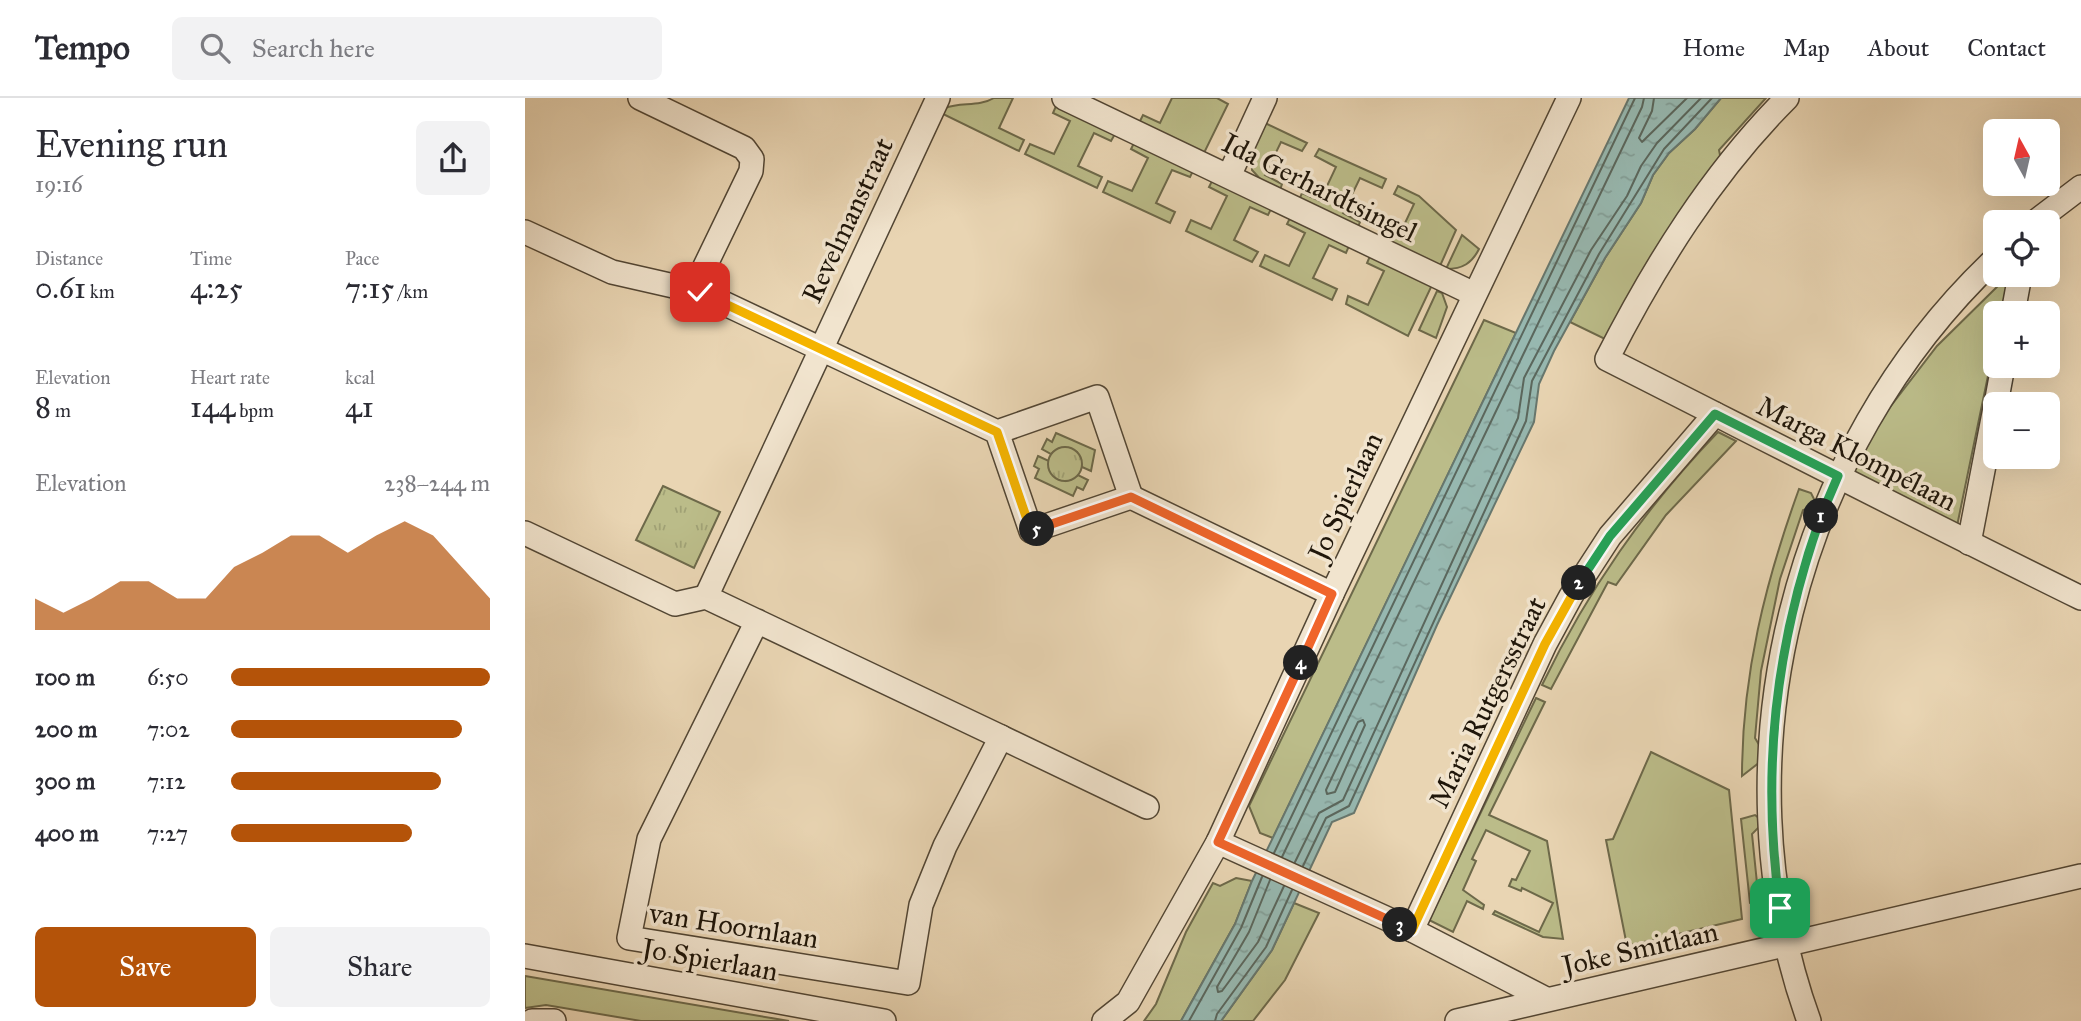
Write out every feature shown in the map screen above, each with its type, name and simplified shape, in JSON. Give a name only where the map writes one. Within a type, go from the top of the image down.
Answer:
[{"type":"street","points":[[640,98],[744,148],[752,159],[751,171],[694,289]]},
{"type":"street","name":"Revelmanstraat","points":[[706,597],[819,348],[938,98]]},
{"type":"street","name":"Ida Gerhardtsingel","points":[[1064,98],[1474,294]]},
{"type":"street","points":[[1229,176],[1265,98]]},
{"type":"street","name":"Jo Spierlaan","points":[[1104,1021],[1128,1002],[1218,842],[1332,594],[1569,98]]},
{"type":"street","name":"Marga Klompélaan","points":[[1787,98],[1739,152],[1675,239],[1607,359],[2081,598]]},
{"type":"street","points":[[2051,210],[2081,187]]},
{"type":"street","points":[[525,232],[612,272],[694,289],[997,432],[1097,397],[1131,497]]},
{"type":"street","points":[[1809,1021],[1787,944],[1771,833],[1770,763],[1775,698],[1793,601],[1838,476],[1877,405],[1921,341],[1983,272]]},
{"type":"street","name":"Maria Rutgersstraat","points":[[1412,930],[1571,596],[1610,536],[1715,414]]},
{"type":"street","points":[[997,432],[1031,531],[1131,497],[1332,594]]},
{"type":"street","points":[[1969,543],[1983,469]]},
{"type":"street","points":[[525,533],[675,604],[706,597],[1147,807]]},
{"type":"street","name":"van Hoornlaan","points":[[757,621],[649,839],[629,938],[908,983],[921,905],[945,846],[1001,737]]},
{"type":"street","points":[[1218,842],[1412,930],[1546,999]]},
{"type":"street","name":"Joke Smitlaan","points":[[1457,1021],[2081,876]]},
{"type":"street","name":"Jo Spierlaan","points":[[525,956],[884,1021]]},
{"type":"street","points":[[532,1021],[554,1021]]},
{"type":"green space","points":[[994,98],[1013,98],[999,128],[1024,140],[1019,151],[943,114],[945,108],[982,103]]},
{"type":"green space","points":[[1172,98],[1217,98],[1228,104],[1204,153],[1139,123],[1143,115],[1160,123]]},
{"type":"green space","points":[[1721,98],[1766,98],[1719,150],[1721,160],[1607,340],[1570,322],[1605,258],[1641,203],[1653,175],[1669,153],[1695,129]]},
{"type":"green space","points":[[1056,106],[1115,134],[1111,141],[1094,133],[1078,166],[1102,177],[1097,188],[1025,154],[1030,144],[1054,154],[1070,121],[1053,113]]},
{"type":"green space","points":[[1265,123],[1307,143],[1302,151],[1281,142],[1265,175],[1282,184],[1280,190],[1263,182],[1252,170],[1251,152]]},
{"type":"green space","points":[[1134,143],[1193,171],[1190,177],[1172,170],[1156,203],[1175,212],[1170,223],[1103,192],[1108,181],[1132,191],[1148,158],[1131,149]]},
{"type":"green space","points":[[1319,149],[1386,179],[1382,188],[1360,178],[1343,213],[1360,222],[1358,227],[1299,200],[1302,193],[1320,201],[1336,167],[1315,156]]},
{"type":"green space","points":[[1212,181],[1271,209],[1268,215],[1250,207],[1234,240],[1258,252],[1252,262],[1186,231],[1191,220],[1211,229],[1227,196],[1209,187]]},
{"type":"green space","points":[[1398,186],[1419,196],[1456,230],[1440,266],[1377,237],[1381,230],[1398,238],[1414,204],[1394,194]]},
{"type":"green space","points":[[1290,218],[1349,246],[1346,253],[1329,245],[1313,278],[1337,289],[1332,300],[1260,266],[1265,255],[1289,266],[1305,233],[1287,224]]},
{"type":"green space","points":[[1462,235],[1479,249],[1466,264],[1446,269]]},
{"type":"green space","points":[[1370,256],[1432,285],[1408,336],[1346,304],[1348,296],[1368,305],[1384,271],[1367,263]]},
{"type":"green space","points":[[1997,287],[2006,287],[2004,301],[1983,301],[1983,378],[1988,378],[1957,526],[1849,473],[1877,424],[1937,346]]},
{"type":"green space","points":[[1437,291],[1442,293],[1447,307],[1436,338],[1419,330]]},
{"type":"green space","points":[[1484,320],[1516,333],[1273,838],[1260,833],[1249,806]]},
{"type":"green space","points":[[1718,432],[1736,441],[1666,515],[1616,585],[1608,582],[1551,689],[1542,685],[1578,616],[1619,552],[1666,491]]},
{"type":"green space","points":[[1056,433],[1095,450],[1091,471],[1082,467],[1077,452],[1073,450],[1061,448],[1051,454],[1042,449],[1047,439],[1052,442]]},
{"type":"green space","points":[[1065,447],[1077,452],[1082,464],[1077,476],[1065,481],[1053,476],[1048,464],[1053,452]]},
{"type":"green space","points":[[1038,456],[1049,461],[1066,481],[1078,475],[1088,480],[1083,490],[1077,487],[1073,496],[1035,478],[1039,469],[1034,466]]},
{"type":"green space","points":[[663,486],[720,512],[694,568],[636,540]]},
{"type":"green space","points":[[1799,489],[1811,493],[1816,503],[1815,507],[1803,510],[1780,579],[1761,671],[1755,738],[1761,748],[1760,762],[1742,776],[1746,702],[1758,630],[1776,559]]},
{"type":"green space","points":[[1536,698],[1545,702],[1489,815],[1547,841],[1563,939],[1543,937],[1493,914],[1495,911],[1539,932],[1553,903],[1522,888],[1521,891],[1509,886],[1512,879],[1516,880],[1530,851],[1486,830],[1472,859],[1476,861],[1463,890],[1484,905],[1483,909],[1467,901],[1453,932],[1429,920]]},
{"type":"green space","points":[[1651,752],[1729,790],[1742,919],[1627,946],[1606,840],[1613,839]]},
{"type":"green space","points":[[1755,815],[1760,819],[1761,825],[1752,834],[1758,893],[1766,898],[1759,906],[1750,903],[1741,819]]},
{"type":"green space","points":[[1236,878],[1252,881],[1235,924],[1181,1021],[1144,1021],[1156,1004],[1186,932],[1213,883],[1220,886]]},
{"type":"green space","points":[[1294,903],[1319,913],[1285,980],[1253,1021],[1221,1021],[1272,950]]},
{"type":"green space","points":[[525,976],[789,1021],[641,1021],[546,1005],[525,1008]]},
{"type":"water","points":[[1629,98],[1721,98],[1695,129],[1669,153],[1653,175],[1641,203],[1605,258],[1554,351],[1539,384],[1534,422],[1437,625],[1354,813],[1332,822],[1272,950],[1221,1021],[1181,1021],[1235,924],[1252,881]]},
{"type":"route","points":[[700,292],[997,432],[1031,531],[1131,497],[1332,594],[1218,842],[1412,930],[1545,644],[1571,596],[1610,536],[1654,483],[1715,414],[1808,458],[1838,476],[1806,557],[1793,601],[1775,698],[1770,796],[1771,833],[1780,908]]}]
